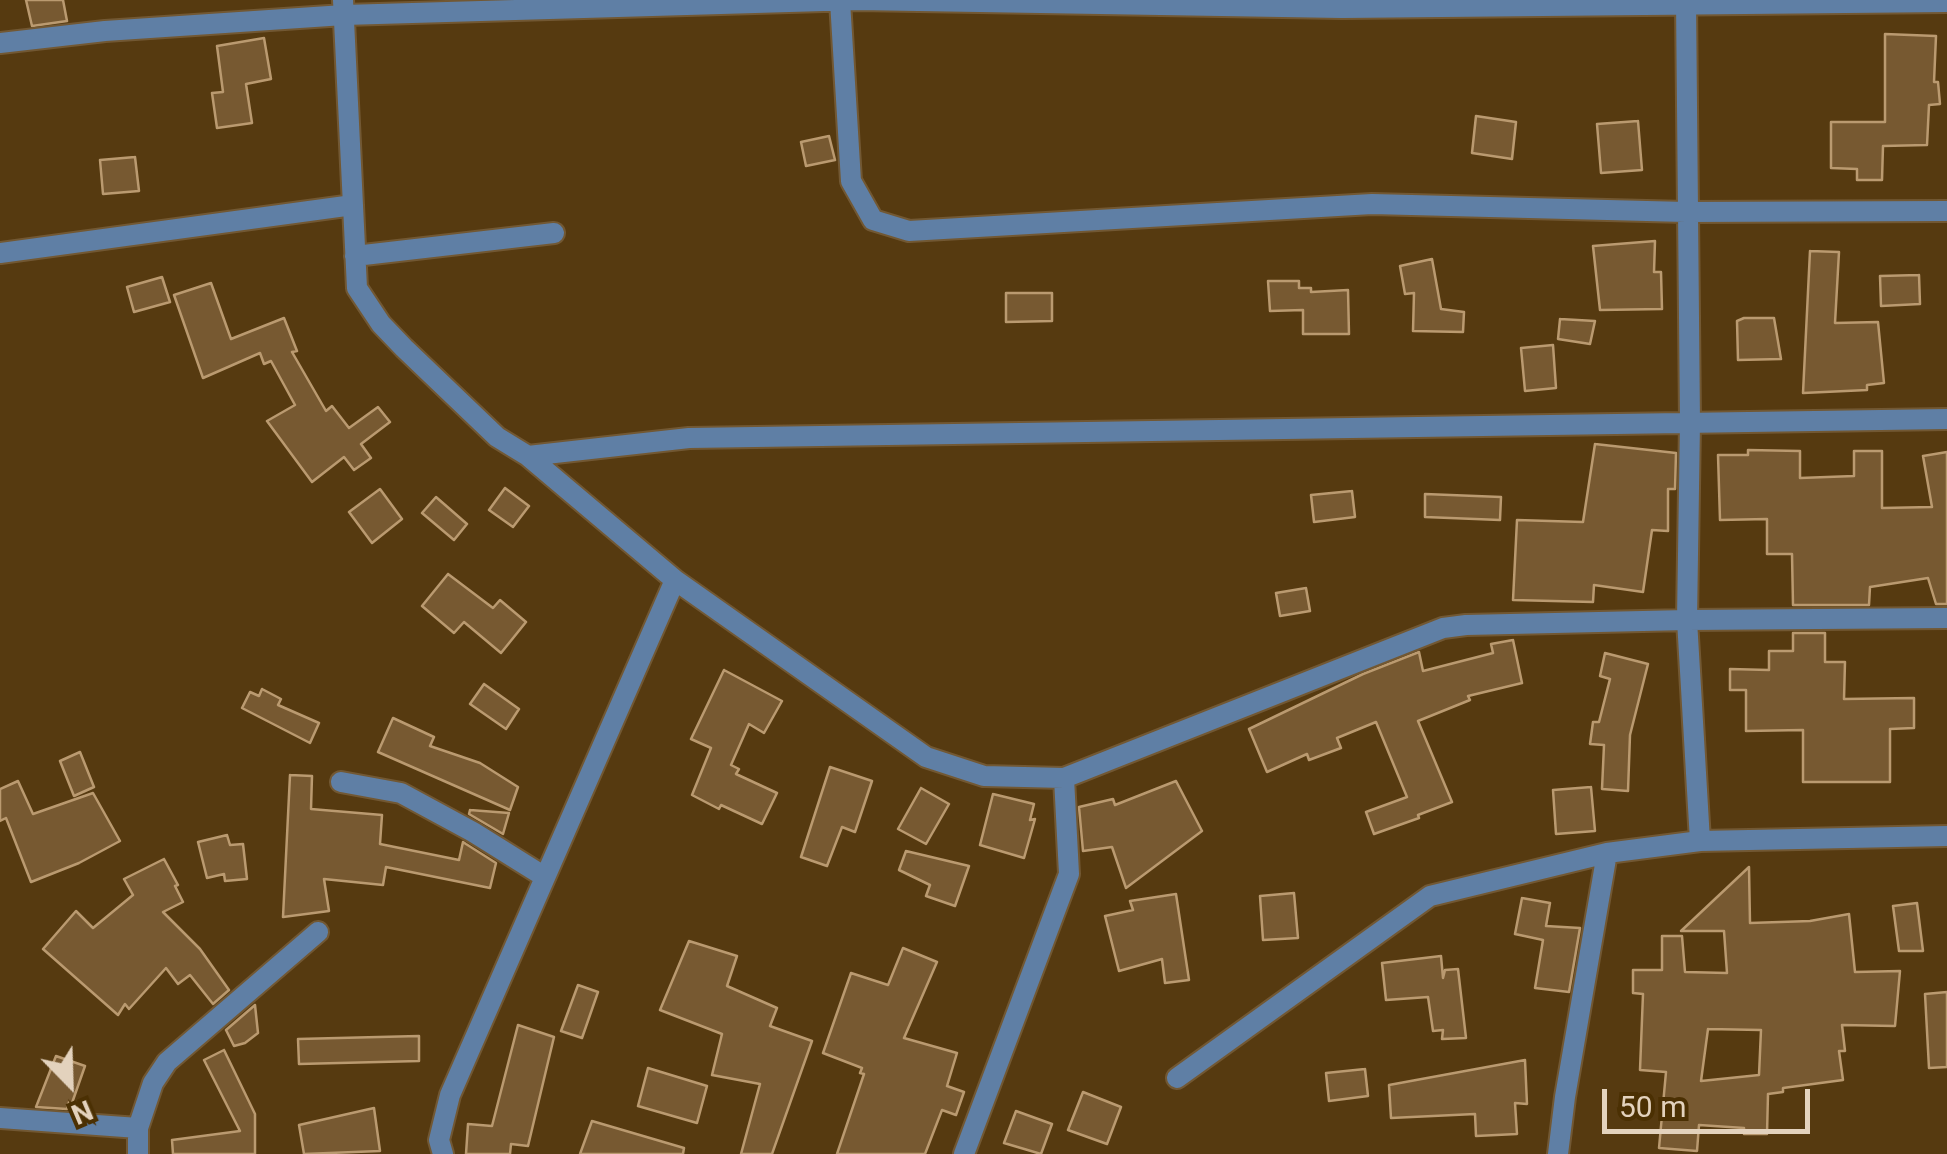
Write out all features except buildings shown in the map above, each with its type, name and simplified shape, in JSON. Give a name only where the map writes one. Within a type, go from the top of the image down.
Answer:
[{"type":"street","points":[[840,1],[851,181],[874,220],[910,230],[1372,204],[1686,212],[1947,211]]},
{"type":"street","points":[[0,44],[344,8],[840,1],[1146,2],[1342,8],[1947,2]]},
{"type":"street","points":[[1686,2],[1690,422],[1687,620],[1700,841]]},
{"type":"street","points":[[344,8],[357,288],[381,324],[497,437],[528,456],[675,580],[926,757],[984,776],[1064,778],[1443,628],[1687,620],[1947,618]]},
{"type":"street","points":[[0,253],[353,204]]},
{"type":"street","points":[[355,256],[554,234]]},
{"type":"street","points":[[528,456],[689,438],[1947,419]]},
{"type":"street","points":[[444,1154],[439,1140],[450,1096],[675,580]]},
{"type":"street","points":[[964,1154],[1069,874],[1064,778]]},
{"type":"street","points":[[341,782],[400,793],[545,877]]},
{"type":"street","points":[[1177,1078],[1430,896],[1607,853],[1700,841],[1947,836]]},
{"type":"street","points":[[1558,1154],[1607,853]]},
{"type":"street","points":[[138,1154],[138,1128],[153,1083],[167,1062],[318,932]]},
{"type":"street","points":[[0,1118],[138,1128]]}]
